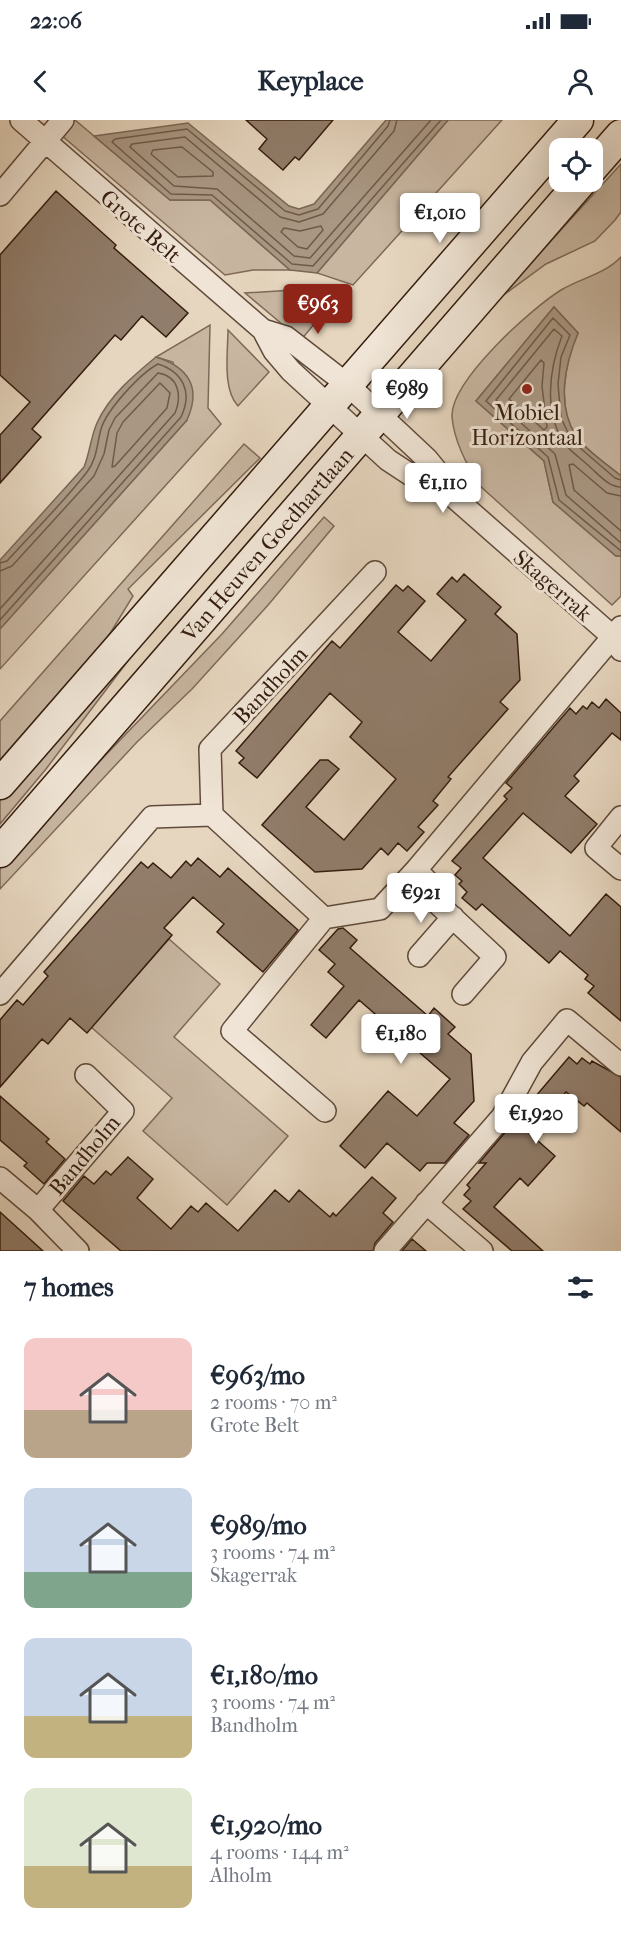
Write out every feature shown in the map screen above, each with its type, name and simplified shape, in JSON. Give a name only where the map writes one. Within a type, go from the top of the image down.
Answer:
[{"type":"main road","name":"Van Heuven Goedhartlaan","points":[[0,784],[578,120]]},
{"type":"main road","points":[[603,155],[621,135]]},
{"type":"main road","name":"Van Heuven Goedhartlaan","points":[[0,852],[572,192]]},
{"type":"street","name":"Grote Belt","points":[[21,120],[263,330],[274,351],[339,395]]},
{"type":"street","points":[[0,195],[63,120]]},
{"type":"street","name":"Grote Belt","points":[[263,330],[286,337],[339,395]]},
{"type":"street","points":[[339,395],[371,424]]},
{"type":"street","points":[[339,395],[371,424]]},
{"type":"street","name":"Skagerrak","points":[[371,424],[388,460],[423,483],[440,484]]},
{"type":"street","name":"Skagerrak","points":[[371,424],[427,459],[436,470],[440,484],[619,638]]},
{"type":"street","name":"Bandholm","points":[[212,815],[210,749],[375,572]]},
{"type":"street","points":[[325,1111],[232,1031],[324,918],[380,909],[619,638]]},
{"type":"street","points":[[0,994],[152,817],[212,815],[324,918]]},
{"type":"street","points":[[621,817],[596,848],[621,869]]},
{"type":"street","points":[[416,870],[435,889],[436,902],[495,957],[463,994]]},
{"type":"street","points":[[419,956],[453,917]]},
{"type":"street","points":[[385,1251],[502,1117],[532,1062],[567,1020],[621,1065]]},
{"type":"street","name":"Bandholm","points":[[38,1210],[123,1111],[86,1075]]},
{"type":"street","name":"Bandholm","points":[[0,1178],[38,1210],[78,1251]]},
{"type":"street","points":[[426,1203],[482,1251]]},
{"type":"shaded area","points":[[75,120],[170,200],[210,200],[290,270],[253,270],[225,275],[61,135]]},
{"type":"shaded area","points":[[448,120],[502,120],[353,285],[317,273]]},
{"type":"shaded area","points":[[621,164],[621,212],[615,220],[595,241],[546,264],[498,299],[595,192],[603,192],[603,184]]},
{"type":"shaded area","points":[[621,257],[621,476],[585,447],[570,424],[564,398],[566,371],[578,333],[554,307],[476,401],[544,461],[553,502],[616,556],[621,556],[621,596],[612,605],[479,485],[458,444],[452,417],[455,402],[464,384],[513,329],[531,312],[561,290],[600,272]]},
{"type":"shaded area","points":[[310,289],[329,306],[301,340],[245,293]]},
{"type":"shaded area","points":[[210,325],[208,408],[221,424],[0,669],[0,629],[187,420],[173,362],[156,357]]},
{"type":"shaded area","points":[[228,330],[269,372],[238,406],[233,399],[228,380]]},
{"type":"shaded area","points":[[244,444],[260,458],[128,589],[133,596],[103,645],[0,768],[0,721]]},
{"type":"shaded area","points":[[324,517],[334,526],[269,604],[192,689],[137,742],[0,889],[0,865],[222,634]]},
{"type":"shaded area","points":[[168,608],[46,769],[0,824],[0,791]]},
{"type":"shaded area","points":[[169,939],[220,984],[174,1037],[288,1136],[227,1205],[143,1131],[172,1098],[91,1027]]},
{"type":"water","points":[[386,120],[448,120],[317,273],[290,270],[210,200],[170,200],[94,136],[188,123],[289,206],[299,209],[314,204]]},
{"type":"water","points":[[554,307],[578,333],[566,371],[564,398],[570,424],[585,447],[621,476],[621,556],[616,556],[553,502],[544,461],[476,401]]},
{"type":"water","points":[[156,357],[176,366],[189,380],[193,398],[187,420],[0,629],[0,560],[84,467],[95,428],[102,413],[123,387]]},
{"type":"building","points":[[246,120],[333,120],[299,160],[295,157],[283,170],[259,149],[267,139]]},
{"type":"building","points":[[56,191],[116,245],[114,248],[188,313],[166,337],[142,316],[121,340],[115,335],[32,429],[41,437],[0,483],[0,435],[30,402],[0,375],[0,255]]},
{"type":"building","points":[[464,574],[501,607],[495,614],[517,634],[520,680],[500,702],[508,709],[448,777],[451,779],[433,801],[438,805],[418,827],[424,832],[407,851],[398,843],[388,855],[381,848],[362,869],[315,872],[262,825],[320,760],[328,760],[339,769],[306,807],[344,840],[396,779],[350,737],[362,722],[330,693],[257,778],[239,763],[244,758],[236,751],[332,641],[340,648],[396,585],[403,591],[408,586],[425,601],[398,632],[431,661],[466,620],[437,594],[452,577],[457,582]]},
{"type":"building","points":[[606,699],[621,713],[621,740],[612,733],[574,776],[579,781],[565,796],[597,824],[571,853],[523,813],[483,858],[570,936],[606,894],[621,907],[621,1021],[588,993],[594,986],[585,979],[588,975],[560,951],[549,963],[482,904],[476,910],[462,898],[467,892],[459,884],[462,881],[455,875],[461,868],[452,861],[507,799],[504,796],[512,788],[506,783],[570,708],[576,714],[583,706],[587,709],[592,702],[599,708]]},
{"type":"building","points":[[198,858],[220,877],[228,868],[298,930],[263,972],[217,932],[224,924],[193,897],[164,928],[172,935],[87,1033],[70,1018],[48,1044],[42,1039],[0,1087],[0,1020],[17,1000],[23,1005],[48,976],[44,972],[141,862],[148,868],[153,863],[171,878],[186,861],[191,866]]},
{"type":"building","points":[[343,928],[357,940],[350,948],[428,1016],[434,1008],[455,1027],[448,1034],[471,1054],[474,1101],[454,1123],[469,1135],[445,1163],[427,1163],[420,1171],[387,1143],[365,1168],[340,1146],[388,1091],[417,1116],[450,1079],[359,1000],[326,1038],[311,1025],[344,986],[328,972],[335,964],[319,950],[338,929]]},
{"type":"building","points":[[569,1057],[577,1064],[582,1058],[590,1064],[592,1061],[621,1077],[621,1132],[587,1103],[584,1106],[566,1092],[529,1133],[555,1156],[528,1186],[520,1178],[494,1207],[543,1251],[512,1251],[463,1209],[471,1201],[464,1195],[470,1188],[467,1185],[486,1163],[479,1163]]},
{"type":"building","points":[[0,1096],[49,1139],[46,1142],[65,1159],[44,1184],[24,1166],[27,1163],[0,1140]]},
{"type":"building","points":[[128,1157],[153,1179],[137,1198],[171,1229],[191,1206],[198,1212],[206,1203],[238,1231],[275,1190],[289,1202],[299,1190],[330,1217],[333,1213],[336,1216],[372,1177],[396,1198],[383,1213],[393,1222],[375,1243],[373,1251],[121,1251],[63,1201],[84,1176],[94,1184],[106,1171],[111,1175]]},
{"type":"building","points":[[0,1212],[43,1251],[0,1251]]},
{"type":"building","points":[[412,1239],[426,1251],[402,1251]]},
{"type":"place","name":"Mobiel Horizontaal","points":[[527,389]]}]
